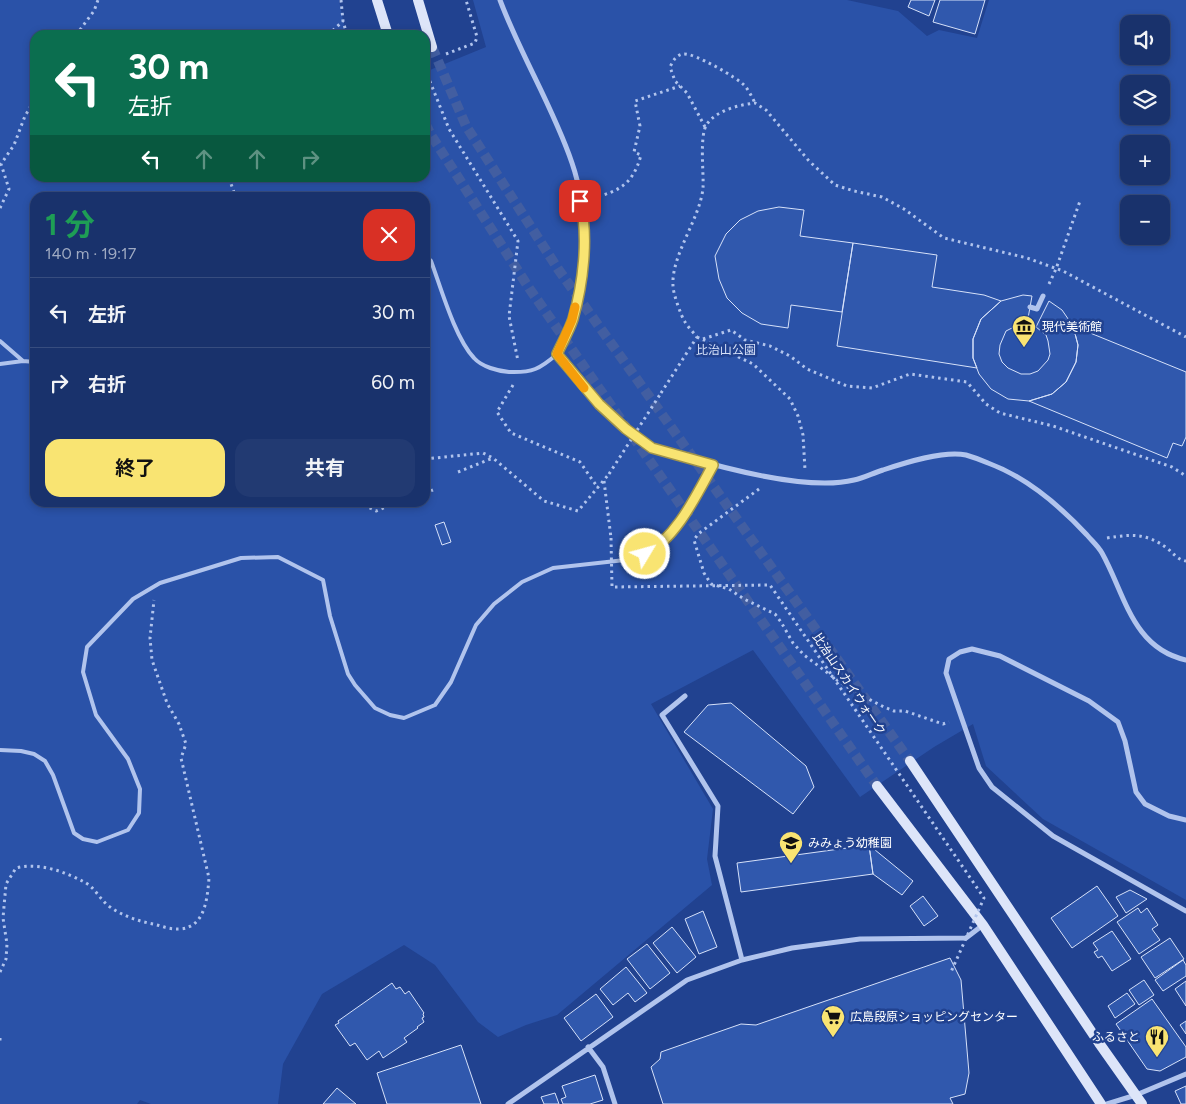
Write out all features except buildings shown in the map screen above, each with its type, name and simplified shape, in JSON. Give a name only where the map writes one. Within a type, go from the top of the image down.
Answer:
[{"type":"street","points":[[377,0],[386,30]]},
{"type":"street","points":[[418,0],[427,30]]},
{"type":"street","points":[[500,0],[573,164],[583,213],[583,269],[572,320],[557,354],[599,404],[632,434],[652,448],[713,465],[771,476],[831,484],[854,480],[935,456],[964,455],[990,463],[1021,479],[1051,500],[1075,523],[1101,552],[1120,596],[1146,639],[1165,654],[1186,660]]},
{"type":"street","points":[[430,40],[432,47]]},
{"type":"street","points":[[1030,307],[1037,309],[1043,296]]},
{"type":"street","points":[[1186,820],[1169,816],[1145,804],[1136,792],[1125,742],[1118,722],[1089,701],[1000,656],[972,650],[960,652],[948,659],[946,673],[979,768],[992,787],[1053,836],[1186,911]]},
{"type":"street","points":[[685,696],[662,715],[718,806],[714,856],[742,960]]},
{"type":"street","points":[[910,761],[1099,1043],[1139,1099]]},
{"type":"street","points":[[877,786],[983,925],[1101,1104]]},
{"type":"street","points":[[508,1104],[687,980],[742,960],[792,948],[860,940],[966,938],[983,925]]},
{"type":"street","points":[[588,1047],[603,1067],[615,1104]]},
{"type":"street","points":[[1107,1104],[1139,1099],[1186,1074]]},
{"type":"lane","points":[[430,260],[458,332],[475,360],[497,371],[520,372],[541,368],[557,354]]},
{"type":"lane","points":[[0,341],[23,361]]},
{"type":"lane","points":[[0,364],[30,362]]},
{"type":"lane","points":[[0,750],[34,754],[45,761],[53,775],[74,833],[83,839],[98,842],[128,830],[139,813],[140,789],[128,759],[96,715],[83,672],[87,647],[133,599],[160,583],[241,558],[278,557],[323,580],[330,616],[348,674],[374,708],[390,715],[404,718],[434,705],[451,682],[476,625],[494,604],[522,582],[553,568],[634,559],[657,548],[676,525],[713,465]]},
{"type":"path","points":[[80,30],[94,11],[98,0]]},
{"type":"path","points":[[341,0],[346,30]]},
{"type":"path","points":[[444,55],[475,43],[477,37],[466,0]]},
{"type":"path","points":[[333,30],[343,21]]},
{"type":"path","points":[[805,481],[803,435],[798,416],[790,399],[753,364],[697,337],[684,322],[673,286],[675,269],[703,189],[705,127],[687,93],[675,81],[670,67],[674,59],[683,54],[702,58],[744,85],[755,103],[766,110],[809,161],[835,185],[882,197],[904,209],[944,238],[1027,258],[1056,269],[1186,336]]},
{"type":"path","points":[[430,82],[449,129],[518,242],[509,316],[520,372],[497,412],[511,433],[580,462],[598,488]]},
{"type":"path","points":[[596,197],[626,185],[636,170],[640,155],[634,152],[640,126],[635,101],[680,86]]},
{"type":"path","points":[[705,127],[724,111],[755,103]]},
{"type":"path","points":[[0,208],[9,189],[1,164],[14,146],[30,108]]},
{"type":"path","points":[[1053,276],[1080,201]]},
{"type":"path","points":[[702,340],[731,330],[745,340],[770,346],[790,356],[807,369],[847,386],[872,388],[910,374],[967,382],[986,404],[1000,412],[1053,426],[1172,467],[1186,476]]},
{"type":"path","points":[[430,458],[483,452],[493,458],[544,501],[578,511],[609,474],[697,337]]},
{"type":"path","points":[[458,472],[493,458]]},
{"type":"path","points":[[771,476],[758,491],[698,534],[694,540],[704,573],[711,584],[729,589],[744,600],[775,614],[793,643],[804,655],[843,684],[870,700],[894,711],[905,711],[943,724],[962,718]]},
{"type":"path","name":"比治山スカイウォーク","points":[[604,481],[611,538],[612,587],[770,585],[984,898],[951,972]]},
{"type":"path","points":[[368,507],[376,511],[386,507]]},
{"type":"path","points":[[1117,536],[1144,535],[1154,539],[1178,558],[1186,561]]},
{"type":"green space","name":"比治山公園","points":[[0,0],[339,0],[345,30],[30,30],[30,182],[430,182],[430,70],[486,47],[473,0],[847,0],[898,11],[927,36],[939,30],[977,38],[989,0],[1186,0],[1186,900],[1043,819],[986,766],[973,724],[934,747],[860,797],[753,650],[651,704],[713,809],[707,859],[712,885],[557,1015],[498,1037],[478,1022],[435,965],[404,945],[322,994],[283,1064],[278,1104],[151,1104],[140,1100],[137,1104],[0,1104]]},
{"type":"tunnel","points":[[432,47],[466,126],[558,269],[910,761]]},
{"type":"tunnel","points":[[430,133],[529,288],[877,786]]},
{"type":"slow traffic","points":[[575,307],[572,320],[557,354],[584,388]]},
{"type":"place","name":"現代美術館","points":[[1024,348]]},
{"type":"place","name":"みみょう幼稚園","points":[[791,864]]},
{"type":"place","name":"広島段原ショッピングセンター","points":[[833,1038]]},
{"type":"place","name":"ふるさと","points":[[1157,1058]]},
{"type":"route","points":[[580,201],[583,213],[583,269],[572,320],[557,354],[599,404],[626,429],[652,448],[713,465],[676,525],[657,548],[645,554]]}]
